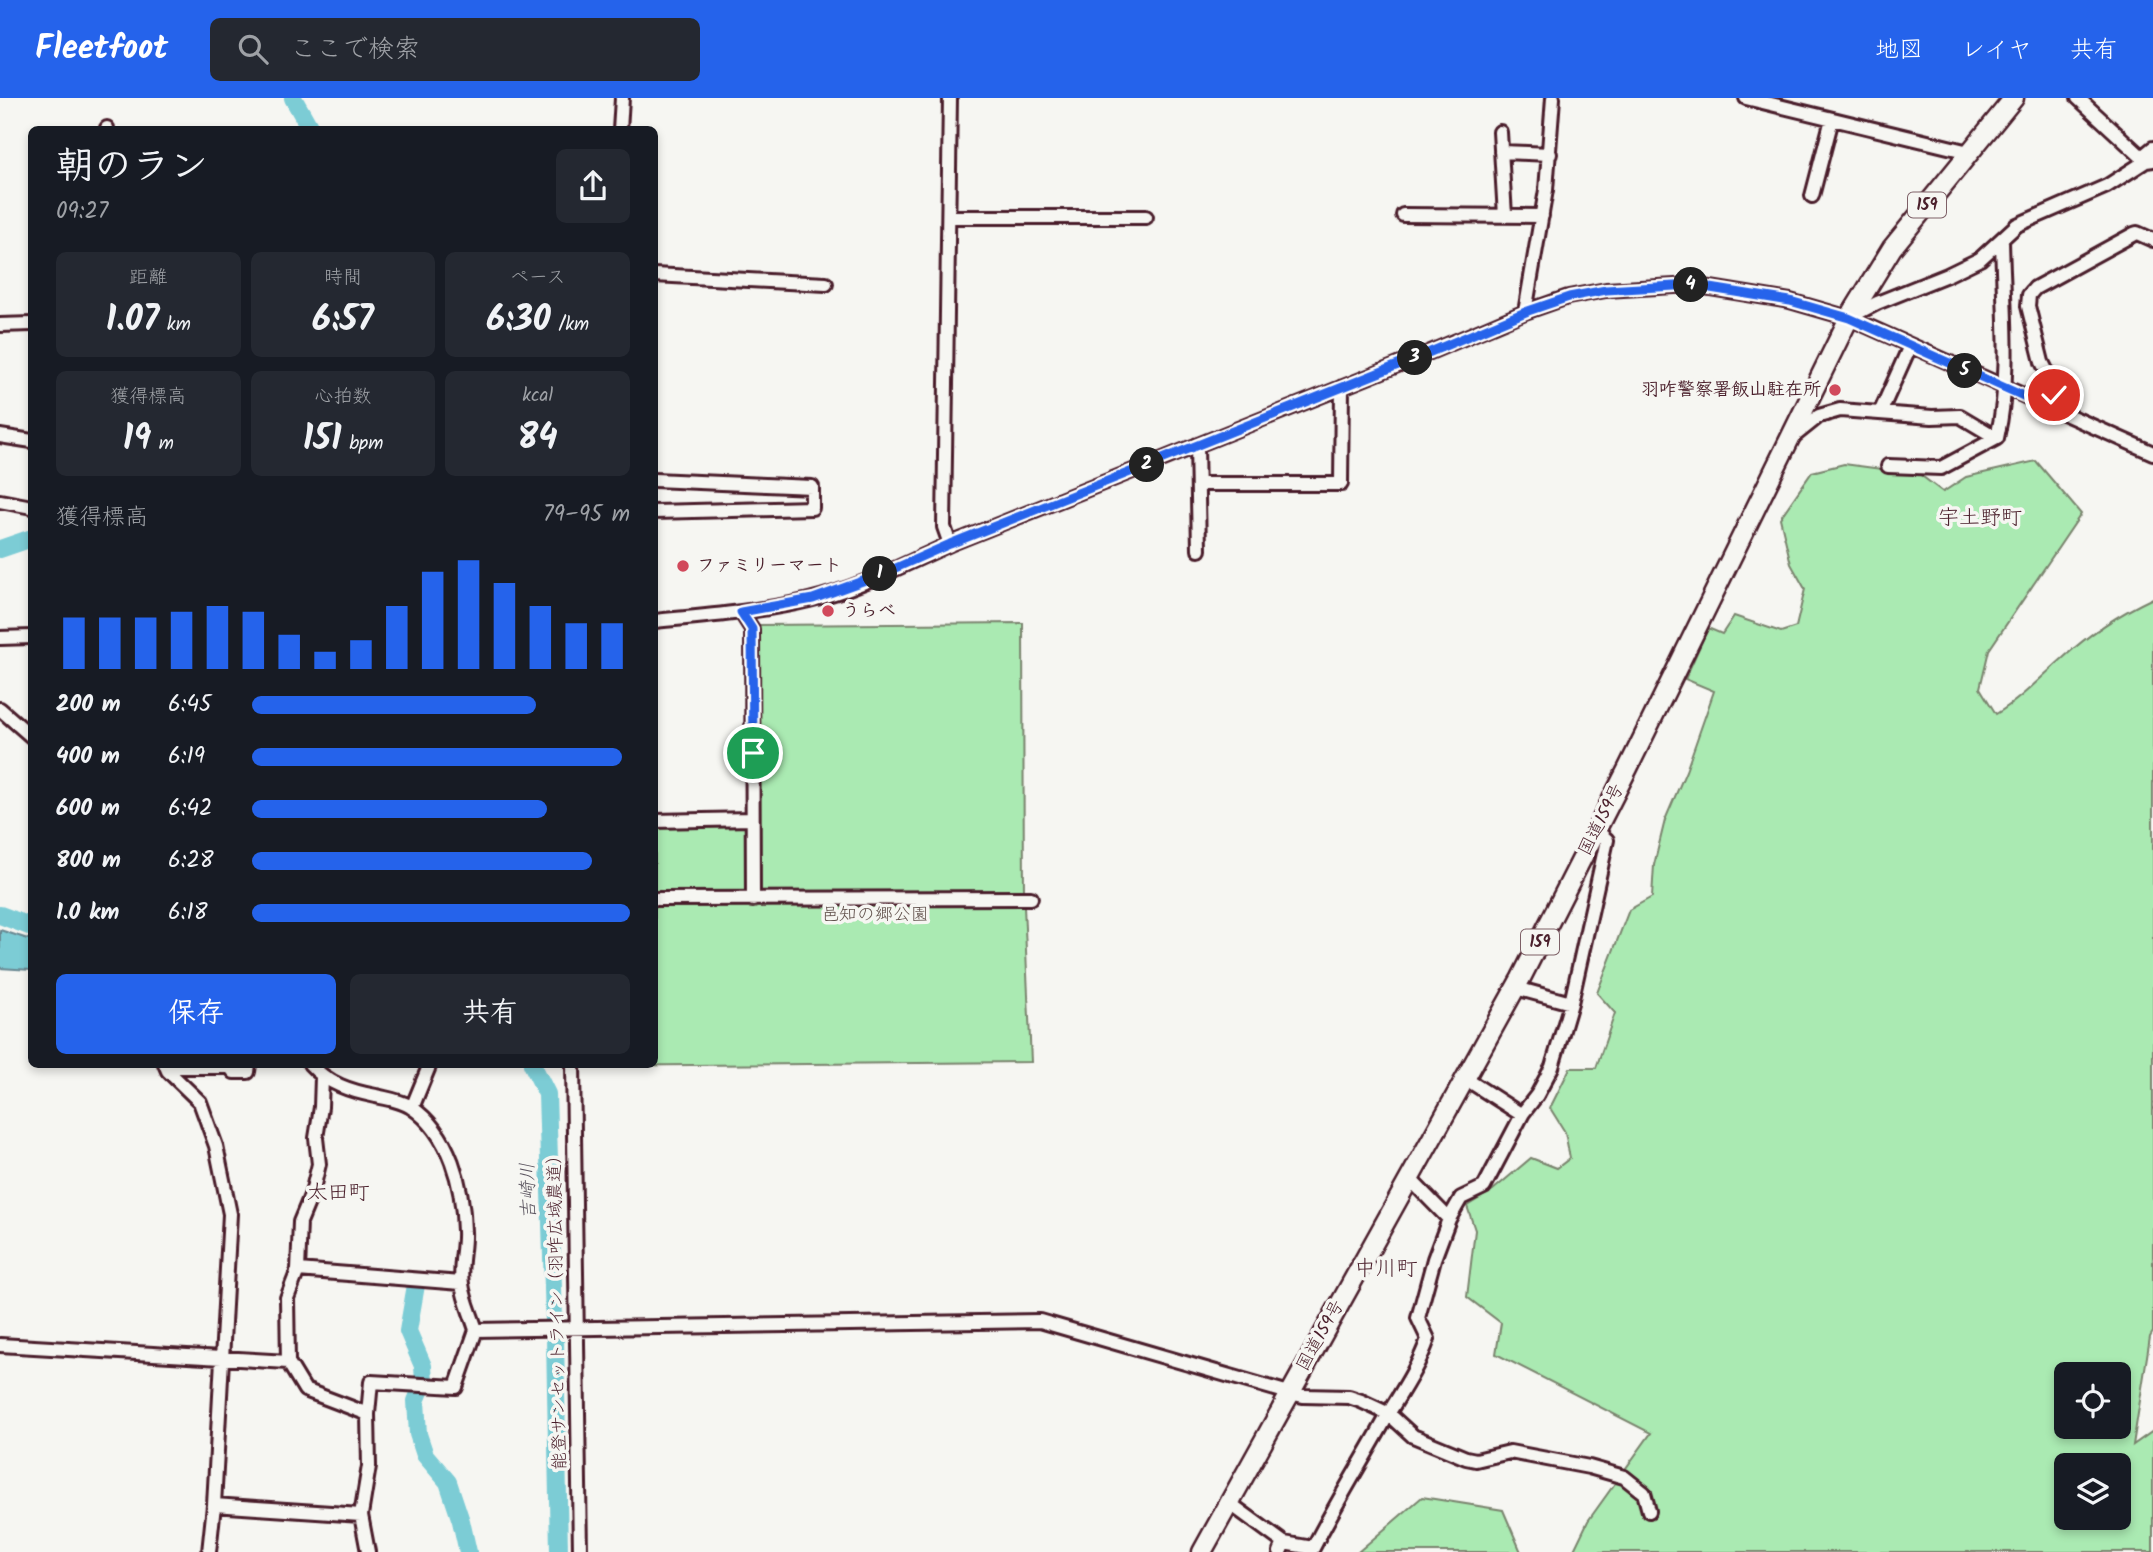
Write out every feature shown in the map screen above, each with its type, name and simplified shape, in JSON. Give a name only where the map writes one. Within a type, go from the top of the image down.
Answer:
[{"type":"highway","name":"国道159号","points":[[1202,1552],[1516,988],[1597,831],[1849,318],[1892,248],[2014,98]]},
{"type":"street","points":[[620,126],[622,98]]},
{"type":"street","points":[[950,98],[944,527],[950,544]]},
{"type":"street","points":[[1525,312],[1542,216],[1550,154],[1553,98]]},
{"type":"street","points":[[1746,98],[1969,152]]},
{"type":"street","points":[[2080,98],[2147,159]]},
{"type":"street","points":[[1812,196],[1832,119]]},
{"type":"street","points":[[1500,132],[1504,216]]},
{"type":"street","points":[[1849,318],[1877,303],[1980,259],[2017,225],[2107,186],[2147,159],[2153,148]]},
{"type":"street","points":[[1501,152],[1550,154]]},
{"type":"street","points":[[1403,215],[1542,216]]},
{"type":"street","points":[[949,217],[1146,217]]},
{"type":"street","points":[[2050,408],[2054,395],[2051,380],[2042,362],[2028,306],[2029,295],[2035,288],[2134,234],[2153,240]]},
{"type":"street","points":[[1997,438],[2004,388],[2002,239]]},
{"type":"street","points":[[658,275],[826,284]]},
{"type":"street","points":[[658,621],[741,612],[813,599],[882,574],[950,544],[1525,312],[1569,297],[1606,290],[1692,285],[1790,301],[1849,318],[2153,453]]},
{"type":"street","points":[[0,326],[28,324]]},
{"type":"street","points":[[1880,413],[1910,346]]},
{"type":"street","points":[[1198,484],[1340,484],[1342,387]]},
{"type":"street","points":[[1788,440],[1819,416],[1840,410],[1932,417],[1960,416],[1997,438]]},
{"type":"street","points":[[0,436],[28,441]]},
{"type":"street","points":[[1888,466],[1941,468],[1997,438]]},
{"type":"street","points":[[1197,445],[1199,550]]},
{"type":"street","points":[[658,480],[812,486],[812,508],[658,512]]},
{"type":"street","points":[[0,501],[28,507]]},
{"type":"street","points":[[741,612],[752,629],[753,900]]},
{"type":"street","points":[[0,638],[28,637]]},
{"type":"street","points":[[0,709],[28,734]]},
{"type":"street","points":[[658,821],[752,819]]},
{"type":"street","points":[[1228,1502],[1282,1548],[1313,1548],[1422,1355],[1428,1339],[1419,1318],[1430,1271],[1449,1219],[1461,1198],[1484,1187],[1522,1115],[1537,1095],[1552,1067],[1571,1003],[1607,840],[1597,831]]},
{"type":"street","points":[[658,899],[1031,898]]},
{"type":"street","points":[[1516,988],[1571,1003]]},
{"type":"street","points":[[168,1068],[200,1102],[216,1146],[230,1214],[214,1506],[209,1552]]},
{"type":"street","points":[[231,1068],[233,1072],[248,1072],[248,1068]]},
{"type":"street","points":[[314,1068],[322,1077],[350,1091],[397,1100],[412,1108],[440,1135],[448,1151],[458,1191],[464,1230],[461,1283],[476,1331],[456,1387],[371,1382],[368,1413],[369,1466],[361,1515],[368,1552]]},
{"type":"street","points":[[412,1108],[428,1068]]},
{"type":"street","name":"能登サンセットライン（羽咋広域農道）","points":[[573,1068],[580,1552]]},
{"type":"street","points":[[322,1077],[316,1138],[318,1164],[312,1193],[300,1222],[298,1270],[287,1298],[288,1362],[305,1390],[368,1413]]},
{"type":"street","points":[[1466,1079],[1522,1115]]},
{"type":"street","points":[[1409,1178],[1449,1219]]},
{"type":"street","points":[[298,1270],[461,1283]]},
{"type":"street","points":[[476,1331],[1040,1321],[1289,1393],[1349,1397],[1389,1414],[1408,1433],[1466,1458],[1476,1460],[1510,1452],[1589,1467],[1624,1477],[1644,1493],[1649,1511]]},
{"type":"street","points":[[0,1345],[288,1362]]},
{"type":"street","points":[[214,1506],[361,1515]]},
{"type":"green space","points":[[2036,461],[2081,514],[1989,650],[1980,688],[1996,714],[2022,695],[2094,632],[2153,598],[2153,1332],[2133,1445],[2153,1431],[2153,1552],[1573,1552],[1588,1521],[1651,1433],[1496,1354],[1501,1323],[1467,1297],[1475,1230],[1467,1206],[1493,1190],[1531,1158],[1557,1168],[1570,1158],[1565,1132],[1550,1108],[1570,1068],[1596,1068],[1615,1013],[1597,993],[1629,910],[1652,897],[1654,865],[1665,820],[1686,771],[1714,691],[1685,679],[1708,628],[1722,634],[1734,616],[1781,632],[1796,627],[1805,589],[1791,564],[1780,518],[1812,472],[1844,464],[1919,474],[1943,492],[1966,477]]},
{"type":"green space","name":"邑知の郷公園","points":[[1023,623],[1024,906],[1031,1062],[658,1065],[658,824],[760,821],[758,625]]},
{"type":"green space","points":[[1422,1497],[1503,1510],[1521,1552],[1358,1552]]},
{"type":"water","points":[[0,930],[28,939],[28,970],[0,968]]},
{"type":"waterway","name":"吉崎川","points":[[293,98],[309,126]]},
{"type":"waterway","name":"吉崎川","points":[[0,549],[28,539]]},
{"type":"waterway","name":"吉崎川","points":[[0,915],[28,926]]},
{"type":"waterway","name":"吉崎川","points":[[534,1068],[547,1094],[554,1321]]},
{"type":"waterway","name":"吉崎川","points":[[416,1285],[408,1331],[423,1366],[424,1382],[416,1401],[418,1434],[425,1455],[448,1482],[468,1552]]},
{"type":"waterway","name":"吉崎川","points":[[555,1338],[559,1552]]},
{"type":"place","name":"羽咋警察署飯山駐在所","points":[[1835,390]]},
{"type":"place","name":"ファミリーマート","points":[[683,566]]},
{"type":"place","name":"うらべ","points":[[828,611]]},
{"type":"district","name":"宇土野町","points":[[1980,518]]},
{"type":"district","name":"太田町","points":[[338,1193]]},
{"type":"district","name":"中川町","points":[[1386,1269]]},
{"type":"route","points":[[753,753],[752,629],[741,612],[813,599],[882,574],[950,544],[1528,311],[1569,297],[1606,290],[1692,285],[1790,301],[1849,318],[2050,408],[2054,395]]}]
